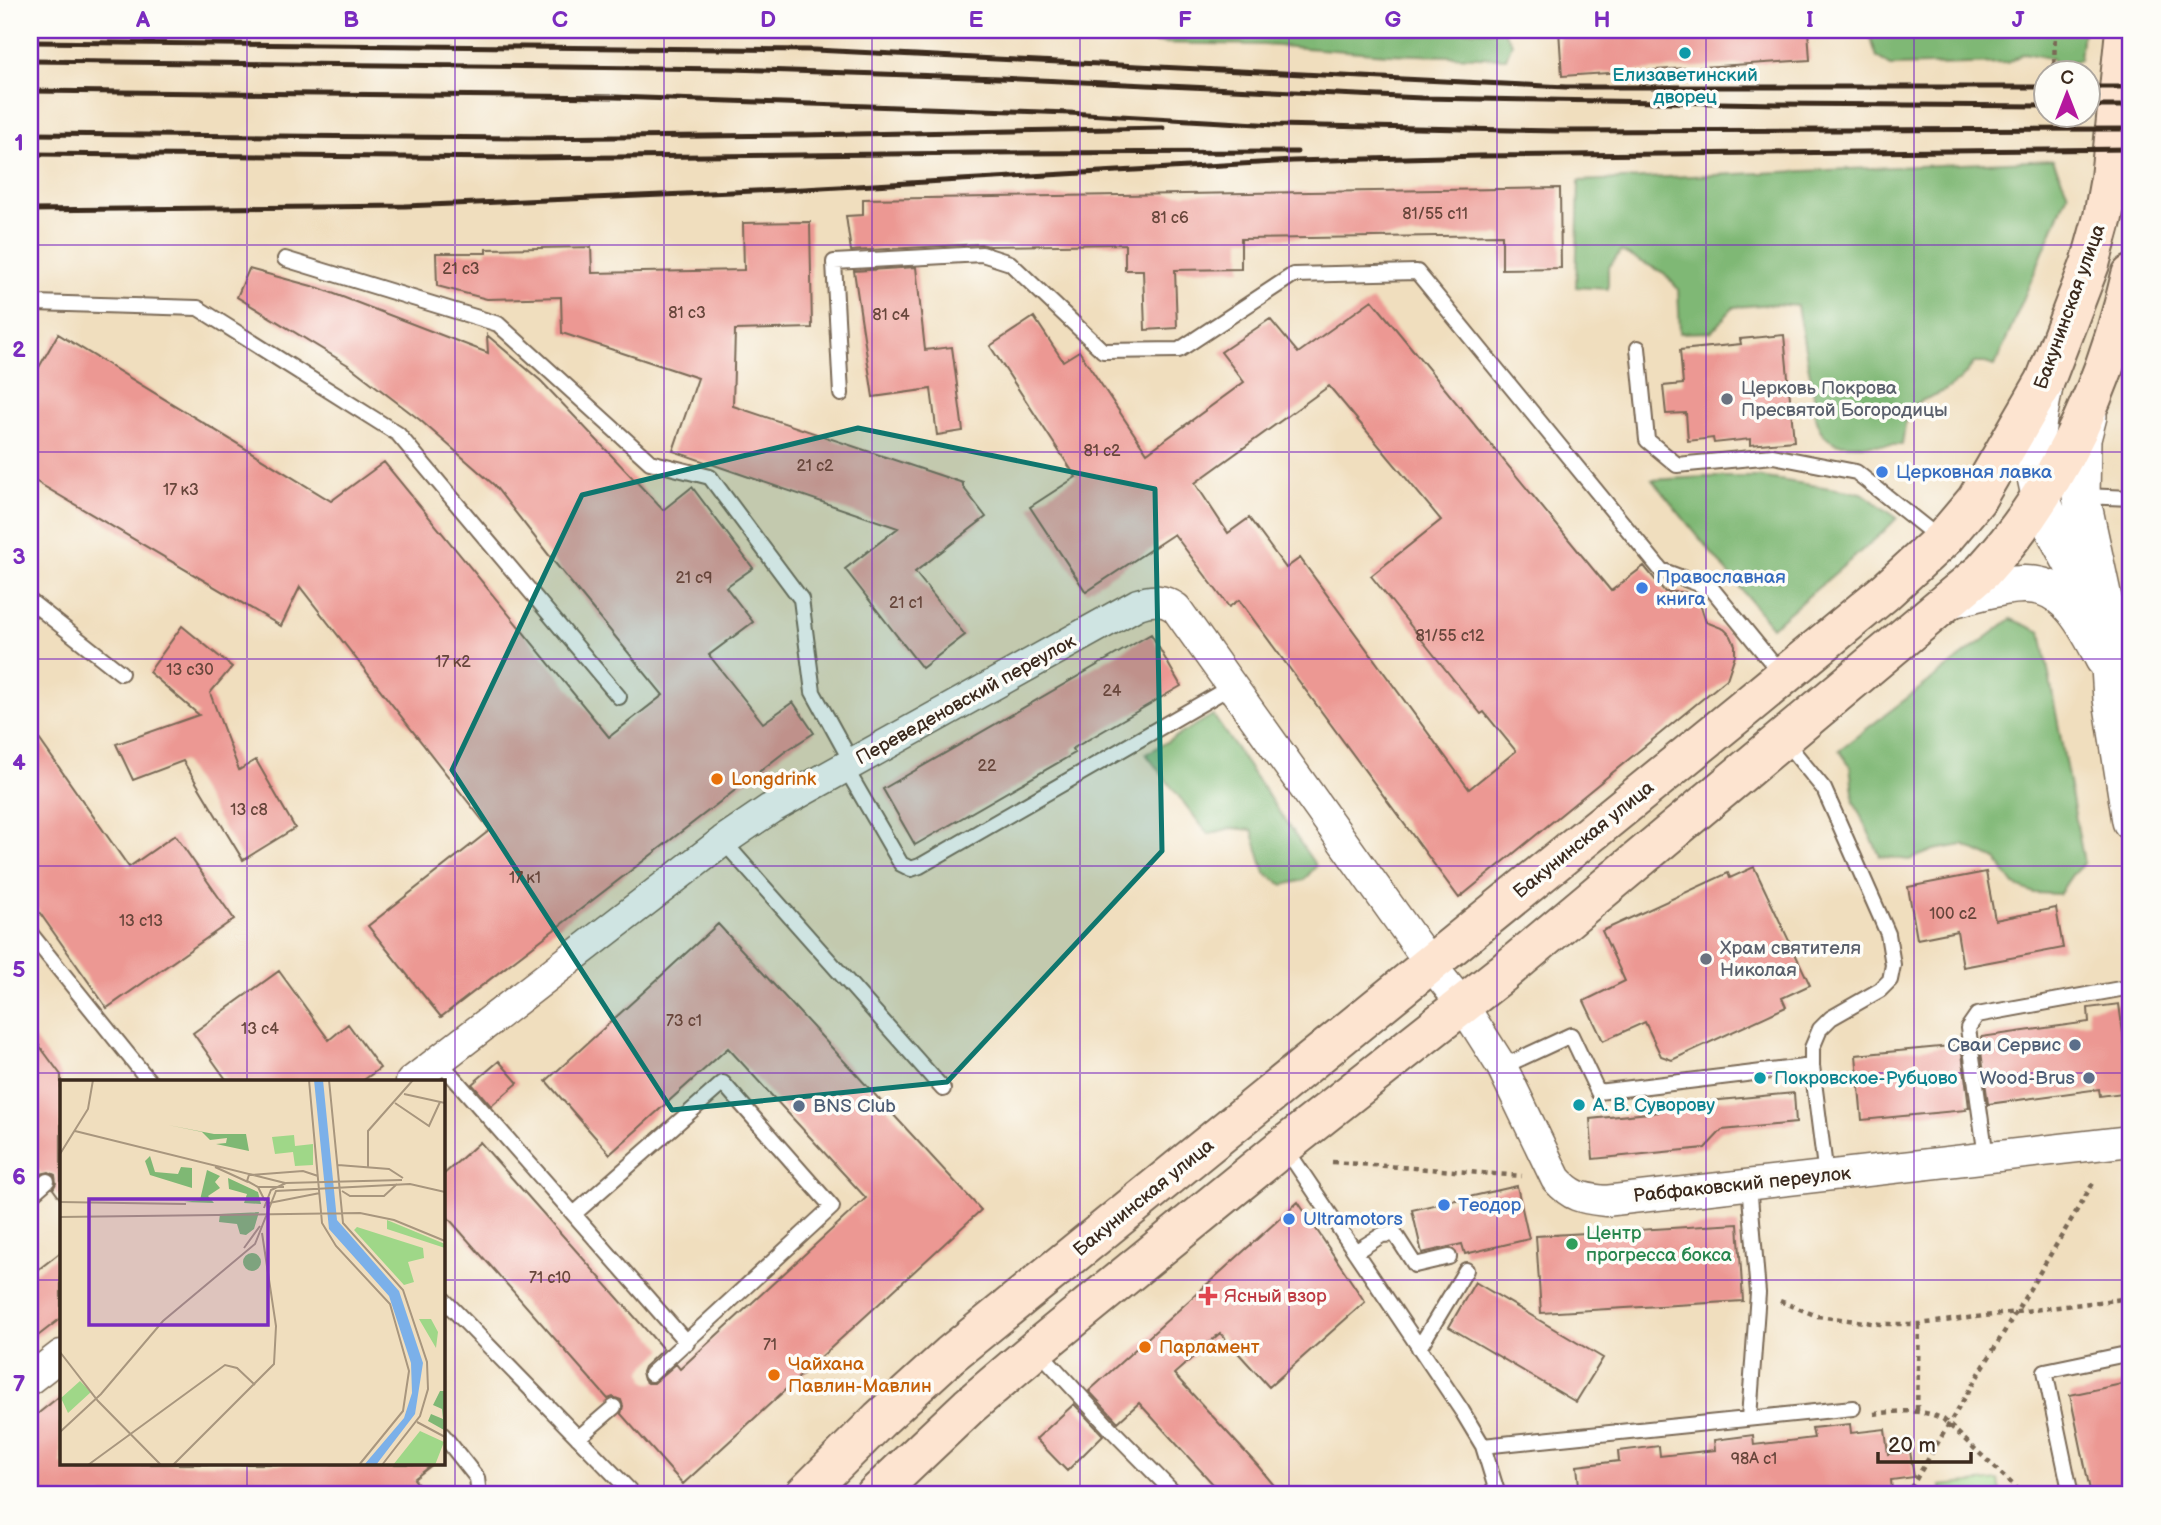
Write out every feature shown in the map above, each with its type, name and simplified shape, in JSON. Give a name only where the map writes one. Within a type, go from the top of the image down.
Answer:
[{"type":"main road","name":"Бакунинская улица","points":[[804,1495],[880,1419],[951,1354],[1783,677],[1884,593],[1941,540],[1976,500],[2045,381],[2090,264],[2103,218],[2110,178],[2125,30]]},
{"type":"main road","points":[[875,1495],[969,1406],[1037,1348],[1462,1004],[1992,562],[2042,498],[2090,405],[2129,294]]},
{"type":"street","points":[[2045,381],[2035,431],[2035,471],[2042,498],[2086,589],[2110,671]]},
{"type":"street","points":[[2090,405],[2082,439],[2081,496],[2107,617],[2112,699],[2127,758],[2131,821]]},
{"type":"street","points":[[1948,600],[2001,586],[2023,583],[2044,586],[2067,600],[2080,617],[2110,671]]},
{"type":"street","name":"Переведеновский переулок","points":[[414,1080],[723,841],[770,809],[1138,604],[1148,601],[1168,602],[1176,608],[1431,965],[1462,1004]]},
{"type":"street","name":"Рабфаковский переулок","points":[[1462,1004],[1502,1067],[1556,1179],[1567,1192],[1581,1198],[1605,1200],[2131,1141]]},
{"type":"street","points":[[30,1379],[60,1355]]},
{"type":"lane","points":[[841,394],[834,262],[982,254],[1010,263],[1103,351],[1179,350],[1293,275],[1418,272],[1661,570],[1712,589],[1783,677]]},
{"type":"lane","points":[[285,259],[498,324],[650,462],[710,477],[802,599],[813,692],[901,864],[911,869],[1232,686]]},
{"type":"lane","points":[[30,317],[35,303],[198,308],[398,434],[619,697]]},
{"type":"lane","points":[[1638,348],[1647,440],[1677,466],[1773,456],[1856,472],[1941,540]]},
{"type":"lane","points":[[2081,496],[2131,498]]},
{"type":"lane","points":[[30,601],[121,673]]},
{"type":"lane","points":[[1782,738],[1824,789],[1888,934],[1893,964],[1890,979],[1880,990],[1830,1018],[1820,1029],[1812,1048],[1826,1176]]},
{"type":"lane","points":[[723,841],[943,1089]]},
{"type":"lane","points":[[30,933],[148,1080]]},
{"type":"lane","points":[[1986,1157],[1968,1028],[1977,1015],[2131,987]]},
{"type":"lane","points":[[1502,1067],[1571,1035],[1598,1092],[1812,1066]]},
{"type":"lane","points":[[439,1061],[687,1343]]},
{"type":"lane","points":[[574,1214],[723,1083],[832,1207],[652,1374]]},
{"type":"lane","points":[[1284,1146],[1462,1411],[1483,1447],[1498,1495]]},
{"type":"lane","points":[[30,1196],[47,1181]]},
{"type":"lane","points":[[1749,1184],[1758,1293],[1749,1418]]},
{"type":"lane","points":[[1355,1252],[1381,1235],[1395,1234],[1415,1265],[1449,1257]]},
{"type":"lane","points":[[1419,1348],[1466,1270]]},
{"type":"lane","points":[[444,1300],[635,1495]]},
{"type":"lane","points":[[1037,1348],[1099,1417],[1176,1495]]},
{"type":"lane","points":[[2071,1495],[2045,1371],[2131,1353]]},
{"type":"lane","points":[[578,1438],[614,1406]]},
{"type":"lane","points":[[1483,1447],[1853,1408]]},
{"type":"lane","points":[[444,1436],[477,1478],[479,1495]]},
{"type":"path","points":[[2054,30],[2054,60]]},
{"type":"path","points":[[1332,1162],[1530,1176]]},
{"type":"path","points":[[1903,1495],[1912,1486],[2095,1180]]},
{"type":"path","points":[[1758,1293],[1817,1316],[1880,1324],[1919,1324],[2131,1298]]},
{"type":"path","points":[[1917,1410],[1919,1324]]},
{"type":"path","points":[[1873,1414],[1917,1410],[1931,1413],[1948,1424],[2024,1495]]},
{"type":"highlighted area","points":[[858,428],[1155,489],[1162,851],[947,1082],[672,1110],[452,770],[582,495]]},
{"type":"green space","points":[[1142,30],[1503,31],[1512,43],[1506,58],[1388,54],[1264,45],[1154,43]]},
{"type":"green space","points":[[1868,30],[2083,30],[2080,60],[2053,60],[2024,53],[2007,63],[1891,66],[1877,57]]},
{"type":"green space","points":[[2053,160],[2068,193],[1995,366],[1974,363],[1960,380],[1944,391],[1914,404],[1906,417],[1902,445],[1839,444],[1824,435],[1815,416],[1814,396],[1797,306],[1774,304],[1734,307],[1711,332],[1680,333],[1678,289],[1664,273],[1621,251],[1608,268],[1608,289],[1576,287],[1579,181]]},
{"type":"green space","points":[[1760,477],[1862,493],[1897,518],[1772,627],[1652,480]]},
{"type":"green space","points":[[2011,619],[2041,632],[2084,863],[2059,894],[2034,893],[2014,885],[1996,860],[1963,845],[1934,850],[1909,860],[1880,856],[1854,802],[1850,765],[1839,750]]},
{"type":"green space","points":[[1213,715],[1316,866],[1304,880],[1283,885],[1265,873],[1252,830],[1231,828],[1208,834],[1146,754]]},
{"type":"green space","points":[[1999,1480],[2001,1495],[1942,1495],[1941,1486]]},
{"type":"building","name":"Елизаветинский дворец","points":[[1559,30],[1808,30],[1810,60],[1562,76]]},
{"type":"building","points":[[1560,188],[1561,268],[1502,269],[1502,235],[1241,239],[1241,269],[1175,270],[1177,328],[1145,330],[1143,270],[1125,270],[1125,244],[981,244],[851,251],[846,216],[863,215],[863,199]]},
{"type":"building","points":[[810,222],[812,328],[735,330],[733,406],[963,483],[963,487],[986,517],[915,572],[965,635],[922,668],[845,569],[898,528],[673,451],[698,378],[562,333],[561,297],[487,299],[437,286],[436,253],[486,253],[486,249],[591,247],[592,273],[744,270],[743,223]]},
{"type":"building","points":[[916,267],[925,350],[952,347],[963,431],[937,435],[931,389],[873,397],[854,271]]},
{"type":"building","points":[[249,269],[319,288],[488,353],[487,335],[541,381],[663,510],[692,487],[753,568],[726,587],[753,622],[709,655],[763,723],[793,702],[814,733],[786,751],[441,1017],[368,926],[490,830],[300,587],[281,626],[30,478],[30,383],[58,334],[331,501],[384,462],[609,737],[663,695],[494,485],[420,420],[348,365],[237,297]]},
{"type":"building","points":[[1372,300],[1611,591],[1644,566],[1665,592],[1684,592],[1696,599],[1706,622],[1724,629],[1735,645],[1735,655],[1727,679],[1459,898],[1239,600],[1229,607],[1174,534],[1086,592],[1030,507],[1076,477],[990,346],[1034,317],[1063,361],[1079,351],[1147,453],[1244,382],[1221,352],[1270,319],[1298,353]],"holes":[[[1329,386],[1441,520],[1371,576],[1481,714],[1484,712],[1516,751],[1469,789],[1300,558],[1286,568],[1249,518],[1228,533],[1195,483]]]},
{"type":"building","name":"Церковь Покрова Пресвятой Богородицы","points":[[1784,335],[1794,441],[1750,445],[1750,439],[1714,443],[1713,438],[1688,441],[1686,413],[1666,414],[1663,386],[1683,384],[1680,350],[1741,344],[1740,339]]},
{"type":"building","points":[[182,626],[232,667],[210,693],[239,770],[256,760],[295,828],[243,860],[183,761],[133,780],[116,744],[199,715],[149,672]]},
{"type":"building","points":[[1151,634],[1181,686],[1072,749],[1075,753],[915,845],[883,789]]},
{"type":"building","points":[[30,726],[129,867],[175,835],[234,919],[107,1008],[30,899]]},
{"type":"building","name":"Храм святителя Николая","points":[[1754,867],[1810,985],[1782,998],[1786,1007],[1672,1060],[1661,1056],[1645,1022],[1603,1041],[1584,1001],[1625,981],[1602,931],[1728,873],[1730,878]]},
{"type":"building","points":[[1986,872],[1995,920],[2056,908],[2063,948],[1963,967],[1957,931],[1917,939],[1908,887]]},
{"type":"building","points":[[718,924],[981,1210],[683,1484],[621,1414],[621,1400],[613,1397],[608,1399],[444,1213],[444,1174],[480,1142],[663,1349],[644,1367],[644,1380],[648,1383],[654,1383],[676,1364],[680,1369],[866,1198],[728,1048],[610,1154],[546,1081]]},
{"type":"building","points":[[279,971],[329,1040],[348,1024],[380,1068],[364,1080],[227,1080],[193,1033]]},
{"type":"building","points":[[2119,1004],[2131,1092],[2100,1096],[2099,1089],[1988,1104],[1981,1037],[2089,1022],[2088,1008]]},
{"type":"building","points":[[30,1033],[61,1075],[60,1199],[53,1189],[56,1183],[55,1175],[49,1172],[41,1174],[30,1159]]},
{"type":"building","points":[[1961,1045],[1969,1107],[1965,1108],[1966,1110],[1862,1120],[1856,1055]]},
{"type":"building","points":[[499,1061],[518,1083],[491,1106],[472,1084]]},
{"type":"building","points":[[1794,1093],[1796,1123],[1722,1130],[1705,1148],[1593,1159],[1590,1119],[1658,1112],[1657,1106]]},
{"type":"building","points":[[1517,1186],[1529,1239],[1465,1254],[1462,1244],[1422,1253],[1412,1210]]},
{"type":"building","points":[[1298,1202],[1365,1302],[1269,1387],[1220,1333],[1174,1374],[1282,1495],[1223,1495],[1139,1403],[1118,1422],[1089,1391]]},
{"type":"building","points":[[1738,1224],[1743,1301],[1541,1313],[1536,1236]]},
{"type":"building","points":[[60,1253],[60,1319],[30,1342],[30,1276]]},
{"type":"building","points":[[1475,1282],[1603,1358],[1576,1402],[1449,1327]]},
{"type":"building","points":[[2131,1382],[2131,1495],[2091,1495],[2070,1395]]},
{"type":"building","points":[[60,1396],[60,1466],[430,1466],[414,1479],[427,1495],[30,1495],[30,1420]]},
{"type":"building","points":[[1074,1404],[1103,1435],[1067,1471],[1036,1439]]},
{"type":"building","points":[[1850,1424],[1851,1433],[1885,1429],[1888,1454],[1910,1451],[1914,1477],[1891,1480],[1892,1491],[1853,1495],[1580,1495],[1577,1466],[1619,1461],[1618,1451],[1659,1446],[1660,1456],[1715,1450],[1714,1440],[1753,1435],[1754,1445],[1814,1438],[1812,1428]]},
{"type":"railway","points":[[30,42],[815,50],[1566,87],[2032,87]]},
{"type":"railway","points":[[30,61],[731,69],[1000,78],[1422,98],[2032,106]]},
{"type":"railway","points":[[2102,87],[2131,87]]},
{"type":"railway","points":[[30,91],[615,97],[1069,113],[1275,125],[1556,131],[2131,129]]},
{"type":"railway","points":[[2102,106],[2131,106]]},
{"type":"railway","points":[[30,134],[529,138],[1163,128]]},
{"type":"railway","points":[[30,210],[405,206],[804,189],[1293,161],[1479,156],[2131,149]]},
{"type":"railway","points":[[30,154],[529,158],[1297,152]]},
{"type":"place","name":"Елизаветинский дворец","points":[[1685,53]]},
{"type":"place","name":"Церковь Покрова Пресвятой Богородицы","points":[[1727,399]]},
{"type":"place","name":"Церковная лавка","points":[[1882,472]]},
{"type":"place","name":"Православная книга","points":[[1642,588]]},
{"type":"place","name":"Longdrink","points":[[717,779]]},
{"type":"place","name":"Храм святителя Николая","points":[[1706,959]]},
{"type":"place","name":"Сваи Сервис","points":[[2075,1045]]},
{"type":"place","name":"Покровское-Рубцово","points":[[1760,1078]]},
{"type":"place","name":"Wood-Brus","points":[[2089,1078]]},
{"type":"place","name":"А. В. Суворову","points":[[1579,1105]]},
{"type":"place","name":"BNS Club","points":[[799,1106]]},
{"type":"place","name":"Теодор","points":[[1444,1205]]},
{"type":"place","name":"Ultramotors","points":[[1289,1219]]},
{"type":"place","name":"Центр прогресса бокса","points":[[1572,1244]]},
{"type":"place","name":"Ясный взор","points":[[1208,1296]]},
{"type":"place","name":"Парламент","points":[[1145,1347]]},
{"type":"place","name":"Чайхана Павлин-Мавлин","points":[[774,1375]]}]
